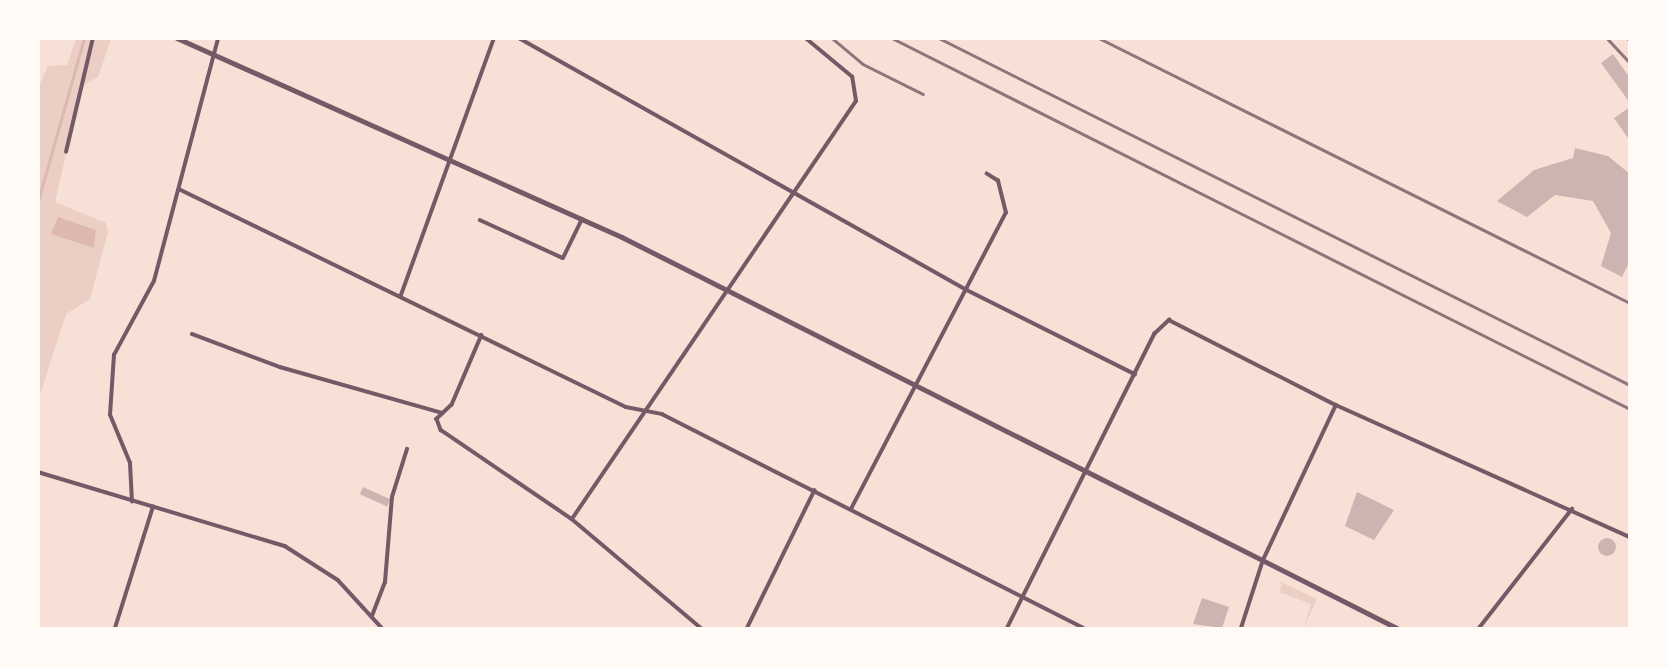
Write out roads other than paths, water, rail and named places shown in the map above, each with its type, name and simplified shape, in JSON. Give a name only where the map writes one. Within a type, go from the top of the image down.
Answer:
[{"type":"street","points":[[66,152],[93,38]]},
{"type":"street","points":[[177,38],[214,52],[582,219],[917,381],[1397,628]]},
{"type":"street","points":[[132,502],[130,463],[110,415],[113,362],[153,281],[218,38]]},
{"type":"street","points":[[401,295],[448,157],[494,38]]},
{"type":"street","points":[[519,38],[967,290],[1135,374]]},
{"type":"street","points":[[572,519],[643,410],[792,193],[858,90],[805,38]]},
{"type":"street","points":[[850,509],[1006,213],[998,181],[987,174]]},
{"type":"street","points":[[179,189],[814,491],[1083,628]]},
{"type":"street","points":[[480,220],[563,258],[582,219]]},
{"type":"street","points":[[1007,628],[1158,328],[1169,320],[1183,321],[1336,405],[1572,509],[1629,537]]},
{"type":"street","points":[[192,334],[280,368],[445,413]]},
{"type":"street","points":[[482,334],[445,413],[437,419],[441,430],[572,519],[701,628]]},
{"type":"street","points":[[1241,628],[1264,561],[1336,405]]},
{"type":"street","points":[[372,616],[385,582],[392,497],[407,449]]},
{"type":"street","points":[[38,472],[153,508],[249,532],[304,554],[382,628]]},
{"type":"street","points":[[747,628],[814,491]]},
{"type":"street","points":[[115,628],[153,508]]},
{"type":"street","points":[[1479,628],[1572,509]]},
{"type":"waterway","points":[[38,201],[84,38]]},
{"type":"railway","points":[[832,38],[863,64],[923,94]]},
{"type":"railway","points":[[892,38],[1630,409]]},
{"type":"railway","points":[[939,38],[1630,385]]},
{"type":"railway","points":[[1099,38],[1630,303]]},
{"type":"railway","points":[[1607,38],[1630,63]]}]
